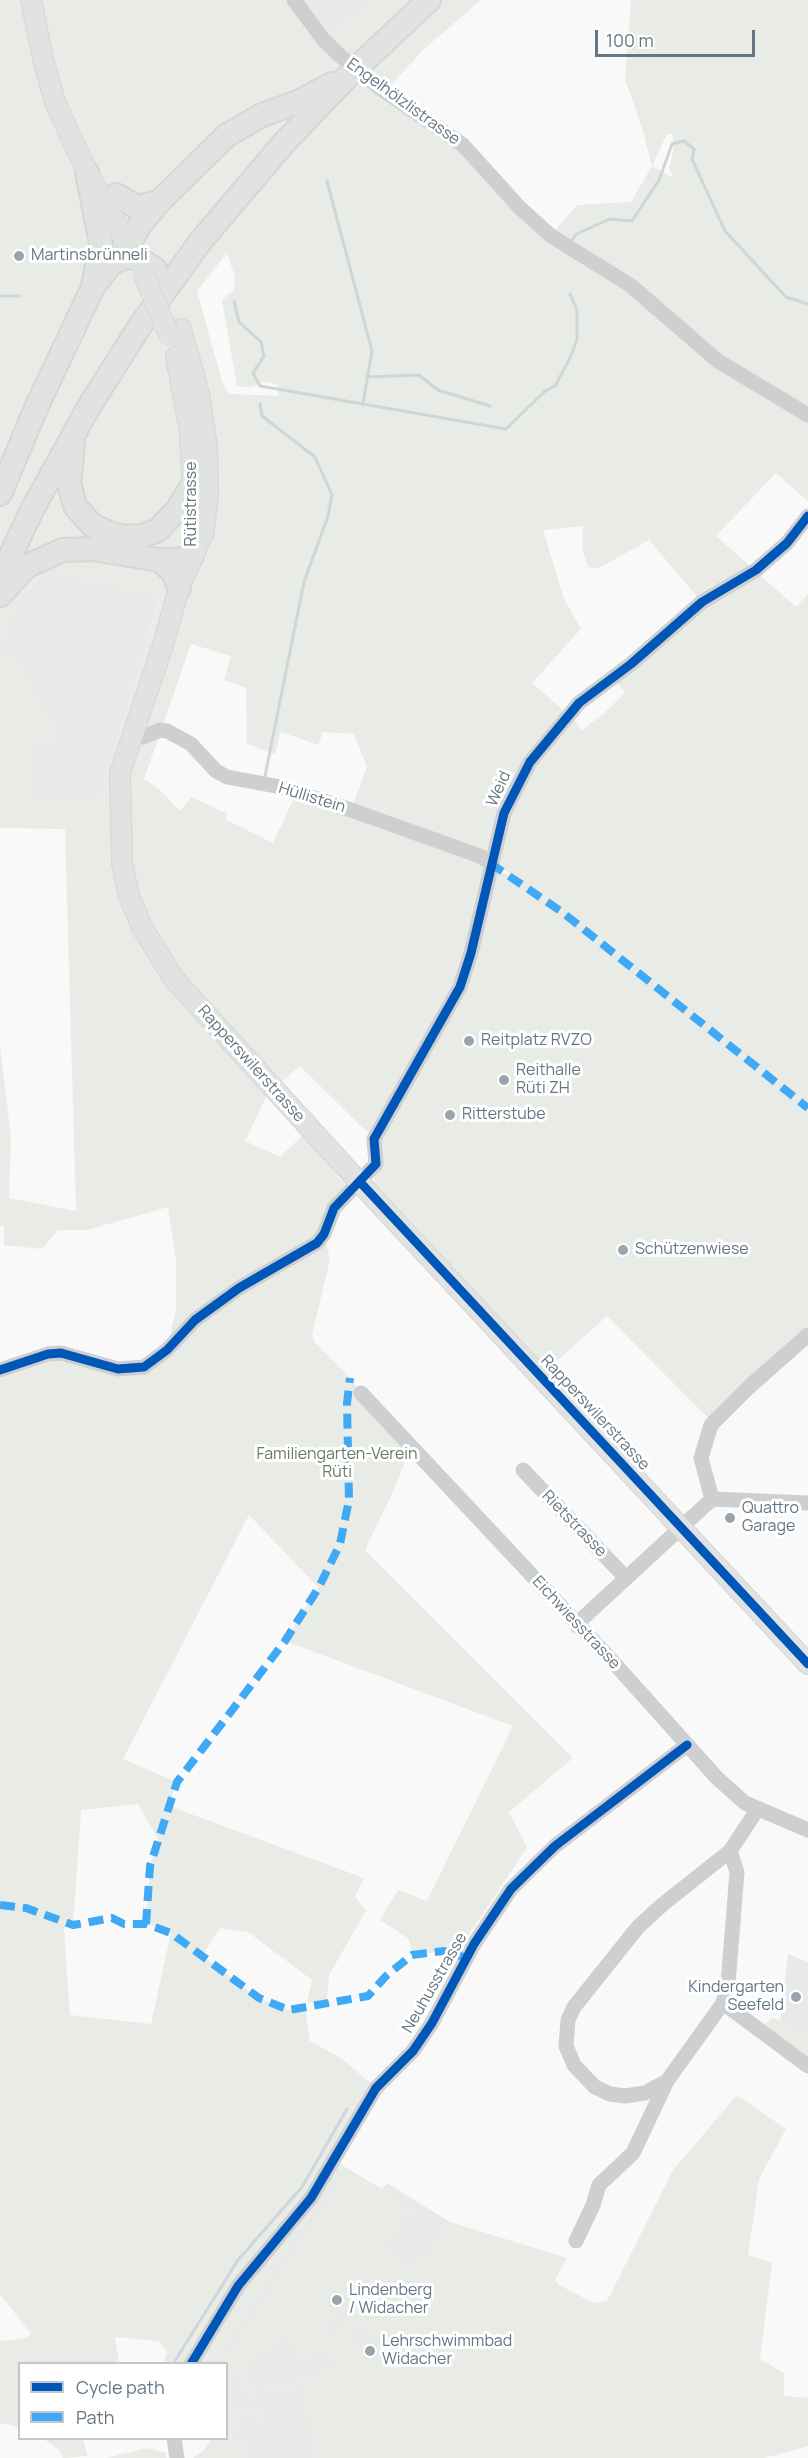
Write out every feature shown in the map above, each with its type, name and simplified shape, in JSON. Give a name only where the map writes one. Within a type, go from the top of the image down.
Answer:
[{"type":"highway","points":[[0,578],[33,508],[76,430],[134,335],[200,242],[283,144],[347,76],[429,0]]},
{"type":"highway","points":[[93,287],[116,261],[143,257],[159,202],[235,129],[347,76]]},
{"type":"highway","points":[[0,494],[37,406],[93,287],[100,244],[87,172]]},
{"type":"highway","points":[[116,195],[137,207],[159,202]]},
{"type":"highway","points":[[76,430],[69,476],[75,506],[86,520],[98,529],[164,544],[192,556]]},
{"type":"highway","points":[[126,537],[142,536],[158,530],[171,519],[194,482]]},
{"type":"highway","points":[[0,595],[27,566],[63,550],[94,549],[159,560],[179,560],[192,556]]},
{"type":"highway","points":[[159,560],[174,573],[179,588]]},
{"type":"main road","name":"Rütistrasse","points":[[31,0],[55,102],[87,172],[143,257]]},
{"type":"main road","name":"Rütistrasse","points":[[41,0],[64,89],[84,136],[116,195],[176,333],[199,394],[208,466],[204,531],[192,556]]},
{"type":"main road","name":"Rütistrasse","points":[[176,333],[194,482],[192,556]]},
{"type":"main road","name":"Rapperswilerstrasse","points":[[192,556],[179,588],[163,645],[120,773],[123,792],[119,829],[124,872],[135,912],[151,945],[174,979],[365,1178],[681,1529],[808,1664]]},
{"type":"main road","name":"Rapperswilerstrasse","points":[[123,792],[132,776],[174,648],[189,590],[192,556]]},
{"type":"street","name":"Engelhölzlistrasse","points":[[294,0],[323,39],[339,55],[380,88],[462,145],[538,226],[630,285],[718,361],[749,382],[808,415]]},
{"type":"street","name":"Weid","points":[[365,1178],[376,1164],[374,1139],[465,974],[490,863],[504,813],[518,781],[530,762],[579,703],[631,664],[702,602],[756,570],[787,543],[808,516]]},
{"type":"street","name":"Hüllistein","points":[[143,738],[160,730],[167,731],[191,744],[216,771],[227,777],[281,787],[480,856],[490,863]]},
{"type":"street","points":[[0,1370],[48,1354],[62,1353],[118,1370],[144,1367],[167,1350],[195,1320],[239,1288],[317,1244],[324,1234],[334,1208],[365,1178]]},
{"type":"street","points":[[712,1499],[701,1458],[711,1425],[749,1387],[808,1335]]},
{"type":"street","name":"Eichwiesstrasse","points":[[361,1393],[734,1793],[757,1809],[808,1830]]},
{"type":"street","name":"Rietstrasse","points":[[523,1470],[626,1578]]},
{"type":"street","points":[[577,1626],[712,1499],[808,1503]]},
{"type":"street","name":"Neuhusstrasse","points":[[192,2362],[238,2286],[311,2198],[376,2088],[412,2051],[432,2023],[474,1944],[511,1889],[555,1846],[687,1745]]},
{"type":"street","points":[[667,2081],[645,2092],[625,2096],[610,2094],[595,2087],[574,2065],[566,2046],[568,2020],[579,2000],[638,1927],[730,1851],[757,1809]]},
{"type":"street","points":[[576,2241],[593,2205],[599,2185],[633,2153],[667,2081],[723,2003],[728,1984],[737,1882],[737,1872],[730,1851]]},
{"type":"street","points":[[723,2003],[808,2066]]},
{"type":"street","points":[[174,2440],[177,2458]]},
{"type":"shaded area","points":[[294,0],[374,0],[323,39]]},
{"type":"shaded area","points":[[45,572],[160,596],[115,749],[124,758],[122,792],[82,802],[33,804],[33,745],[18,663],[0,656],[0,642],[16,602]]},
{"type":"shaded area","name":"Kindergarten Seefeld","points":[[788,1954],[808,1962],[808,2045],[779,2032]]},
{"type":"shaded area","name":"Lindenberg / Widacher","points":[[341,2165],[382,2189],[387,2183],[450,2222],[427,2262],[355,2458],[208,2458],[203,2451],[211,2440],[228,2440],[228,2362],[222,2350]]},
{"type":"green space","name":"Familiengarten-Verein Rüti","points":[[0,0],[294,0],[323,38],[374,0],[481,0],[423,50],[385,92],[463,145],[519,207],[550,236],[577,205],[631,202],[652,166],[625,79],[631,0],[808,0],[808,501],[776,473],[716,536],[796,607],[808,594],[808,1335],[713,1423],[607,1316],[548,1369],[375,1182],[374,1174],[380,1166],[377,1144],[381,1133],[466,981],[492,874],[496,869],[520,881],[496,864],[495,859],[505,821],[523,776],[571,717],[582,730],[625,693],[613,677],[702,602],[649,540],[599,568],[588,567],[582,548],[583,526],[543,530],[564,599],[581,629],[532,683],[569,715],[547,738],[514,783],[492,847],[486,852],[352,807],[367,767],[354,734],[323,732],[318,745],[281,732],[275,754],[247,744],[246,688],[224,680],[231,656],[191,644],[144,779],[160,790],[180,811],[191,797],[228,814],[225,819],[273,843],[295,796],[477,858],[485,865],[484,885],[462,974],[372,1137],[300,1066],[268,1093],[245,1141],[280,1157],[305,1133],[338,1178],[352,1190],[334,1208],[324,1234],[330,1260],[312,1335],[315,1343],[350,1378],[415,1452],[406,1460],[365,1550],[573,1758],[509,1812],[527,1847],[456,1954],[444,1951],[412,1955],[409,1939],[380,1920],[398,1890],[427,1901],[513,1726],[285,1641],[318,1587],[249,1515],[123,1759],[177,1782],[169,1806],[364,1878],[355,1897],[366,1911],[329,1975],[327,1999],[307,2003],[312,1980],[248,1932],[220,1928],[202,1956],[259,1998],[289,2010],[305,2007],[310,2041],[341,2058],[376,2088],[334,2160],[422,2215],[418,2221],[406,2214],[384,2249],[412,2267],[419,2257],[427,2262],[450,2222],[567,2258],[555,2280],[559,2285],[594,2303],[607,2301],[673,2170],[737,2095],[786,2129],[759,2179],[748,2256],[772,2262],[760,2359],[784,2373],[784,2396],[808,2398],[808,2446],[765,2458],[316,2458],[303,2393],[306,2392],[304,2387],[248,2398],[240,2393],[236,2375],[228,2376],[228,2362],[163,2362],[167,2353],[159,2341],[115,2337],[119,2362],[18,2362],[18,2427],[0,2423],[0,2341],[26,2338],[31,2334],[0,2294],[0,1370],[48,1354],[61,1353],[118,1369],[144,1367],[167,1350],[176,1309],[176,1260],[168,1207],[87,1230],[58,1230],[42,1249],[4,1245],[4,1226],[0,1225],[0,1046],[11,1137],[9,1198],[76,1211],[65,829],[0,828],[0,656],[18,663],[58,733],[54,744],[33,745],[33,804],[82,802],[122,792],[124,758],[115,749],[160,597],[45,572],[16,602],[0,642]],"holes":[[[667,134],[673,134],[673,152],[669,168],[674,178],[652,166]],[[227,253],[235,277],[234,290],[222,300],[237,387],[252,387],[263,382],[277,384],[279,396],[230,394],[223,385],[197,291]],[[138,1804],[158,1839],[150,1866],[146,1924],[171,1933],[151,2024],[70,2015],[64,1929],[66,1923],[73,1925],[81,1810]],[[332,2179],[337,2183],[228,2354],[223,2350]],[[364,2275],[369,2278],[332,2338],[325,2333]],[[354,2323],[362,2332],[365,2329],[387,2344],[374,2364],[357,2353],[360,2347],[352,2339],[347,2339]],[[282,2338],[295,2346],[295,2359],[331,2352],[333,2370],[301,2377],[301,2380],[252,2390],[246,2364],[257,2362],[255,2354],[274,2351]]]},
{"type":"green space","points":[[772,2017],[808,2035],[808,2057],[765,2026]]},
{"type":"green space","points":[[259,2405],[265,2409],[268,2425],[261,2426],[258,2413],[241,2417],[243,2431],[232,2434],[233,2441],[245,2439],[249,2458],[193,2458],[203,2451],[211,2440],[228,2440],[228,2408]]},
{"type":"green space","points":[[45,2440],[83,2440],[88,2456],[63,2458],[59,2450]]},
{"type":"green space","points":[[148,2448],[166,2453],[166,2458],[106,2458]]},
{"type":"waterway","points":[[572,240],[576,234],[610,219],[632,221],[659,180],[672,144],[684,141],[694,149],[692,159],[725,231],[786,297],[808,304]]},
{"type":"waterway","points":[[327,181],[372,351],[363,403]]},
{"type":"waterway","points":[[234,301],[239,322],[261,342],[264,356],[253,373],[260,386],[506,429],[545,391],[555,386],[569,360],[577,340],[577,310],[570,294]]},
{"type":"waterway","points":[[0,296],[20,296]]},
{"type":"waterway","points":[[367,377],[419,375],[438,390],[490,406]]},
{"type":"waterway","points":[[260,404],[262,416],[315,457],[332,495],[328,516],[304,582],[265,776]]},
{"type":"waterway","points":[[174,2362],[238,2260],[302,2187],[347,2109]]},
{"type":"marked path","points":[[490,863],[562,912],[808,1108]]},
{"type":"marked path","points":[[146,1924],[150,1866],[177,1782],[285,1641],[319,1587],[340,1544],[349,1500],[347,1403],[350,1378]]},
{"type":"marked path","points":[[0,1905],[26,1908],[73,1925],[112,1918],[124,1924],[146,1924],[171,1933],[259,1998],[289,2010],[368,1996],[386,1976],[412,1955],[444,1951],[467,1958]]},
{"type":"cycle path","points":[[0,1370],[48,1354],[61,1353],[118,1369],[144,1367],[167,1350],[195,1320],[239,1288],[317,1243],[324,1234],[334,1208],[376,1164],[374,1139],[460,987],[471,953],[504,813],[530,762],[579,703],[631,664],[702,602],[756,570],[787,543],[808,516]]},
{"type":"cycle path","points":[[360,1182],[808,1664]]},
{"type":"cycle path","points":[[192,2362],[238,2286],[311,2198],[376,2088],[413,2051],[432,2023],[474,1944],[511,1889],[555,1846],[687,1745]]},
{"type":"place","name":"Martinsbrünneli","points":[[19,256]]},
{"type":"place","name":"Reitplatz RVZO","points":[[469,1041]]},
{"type":"place","name":"Reithalle Rüti ZH","points":[[504,1080]]},
{"type":"place","name":"Ritterstube","points":[[450,1115]]},
{"type":"place","name":"Schützenwiese","points":[[623,1250]]},
{"type":"place","name":"Quattro Garage","points":[[730,1518]]},
{"type":"place","name":"Kindergarten Seefeld","points":[[796,1997]]},
{"type":"place","name":"Lindenberg / Widacher","points":[[337,2300]]},
{"type":"place","name":"Lehrschwimmbad Widacher","points":[[370,2351]]}]
